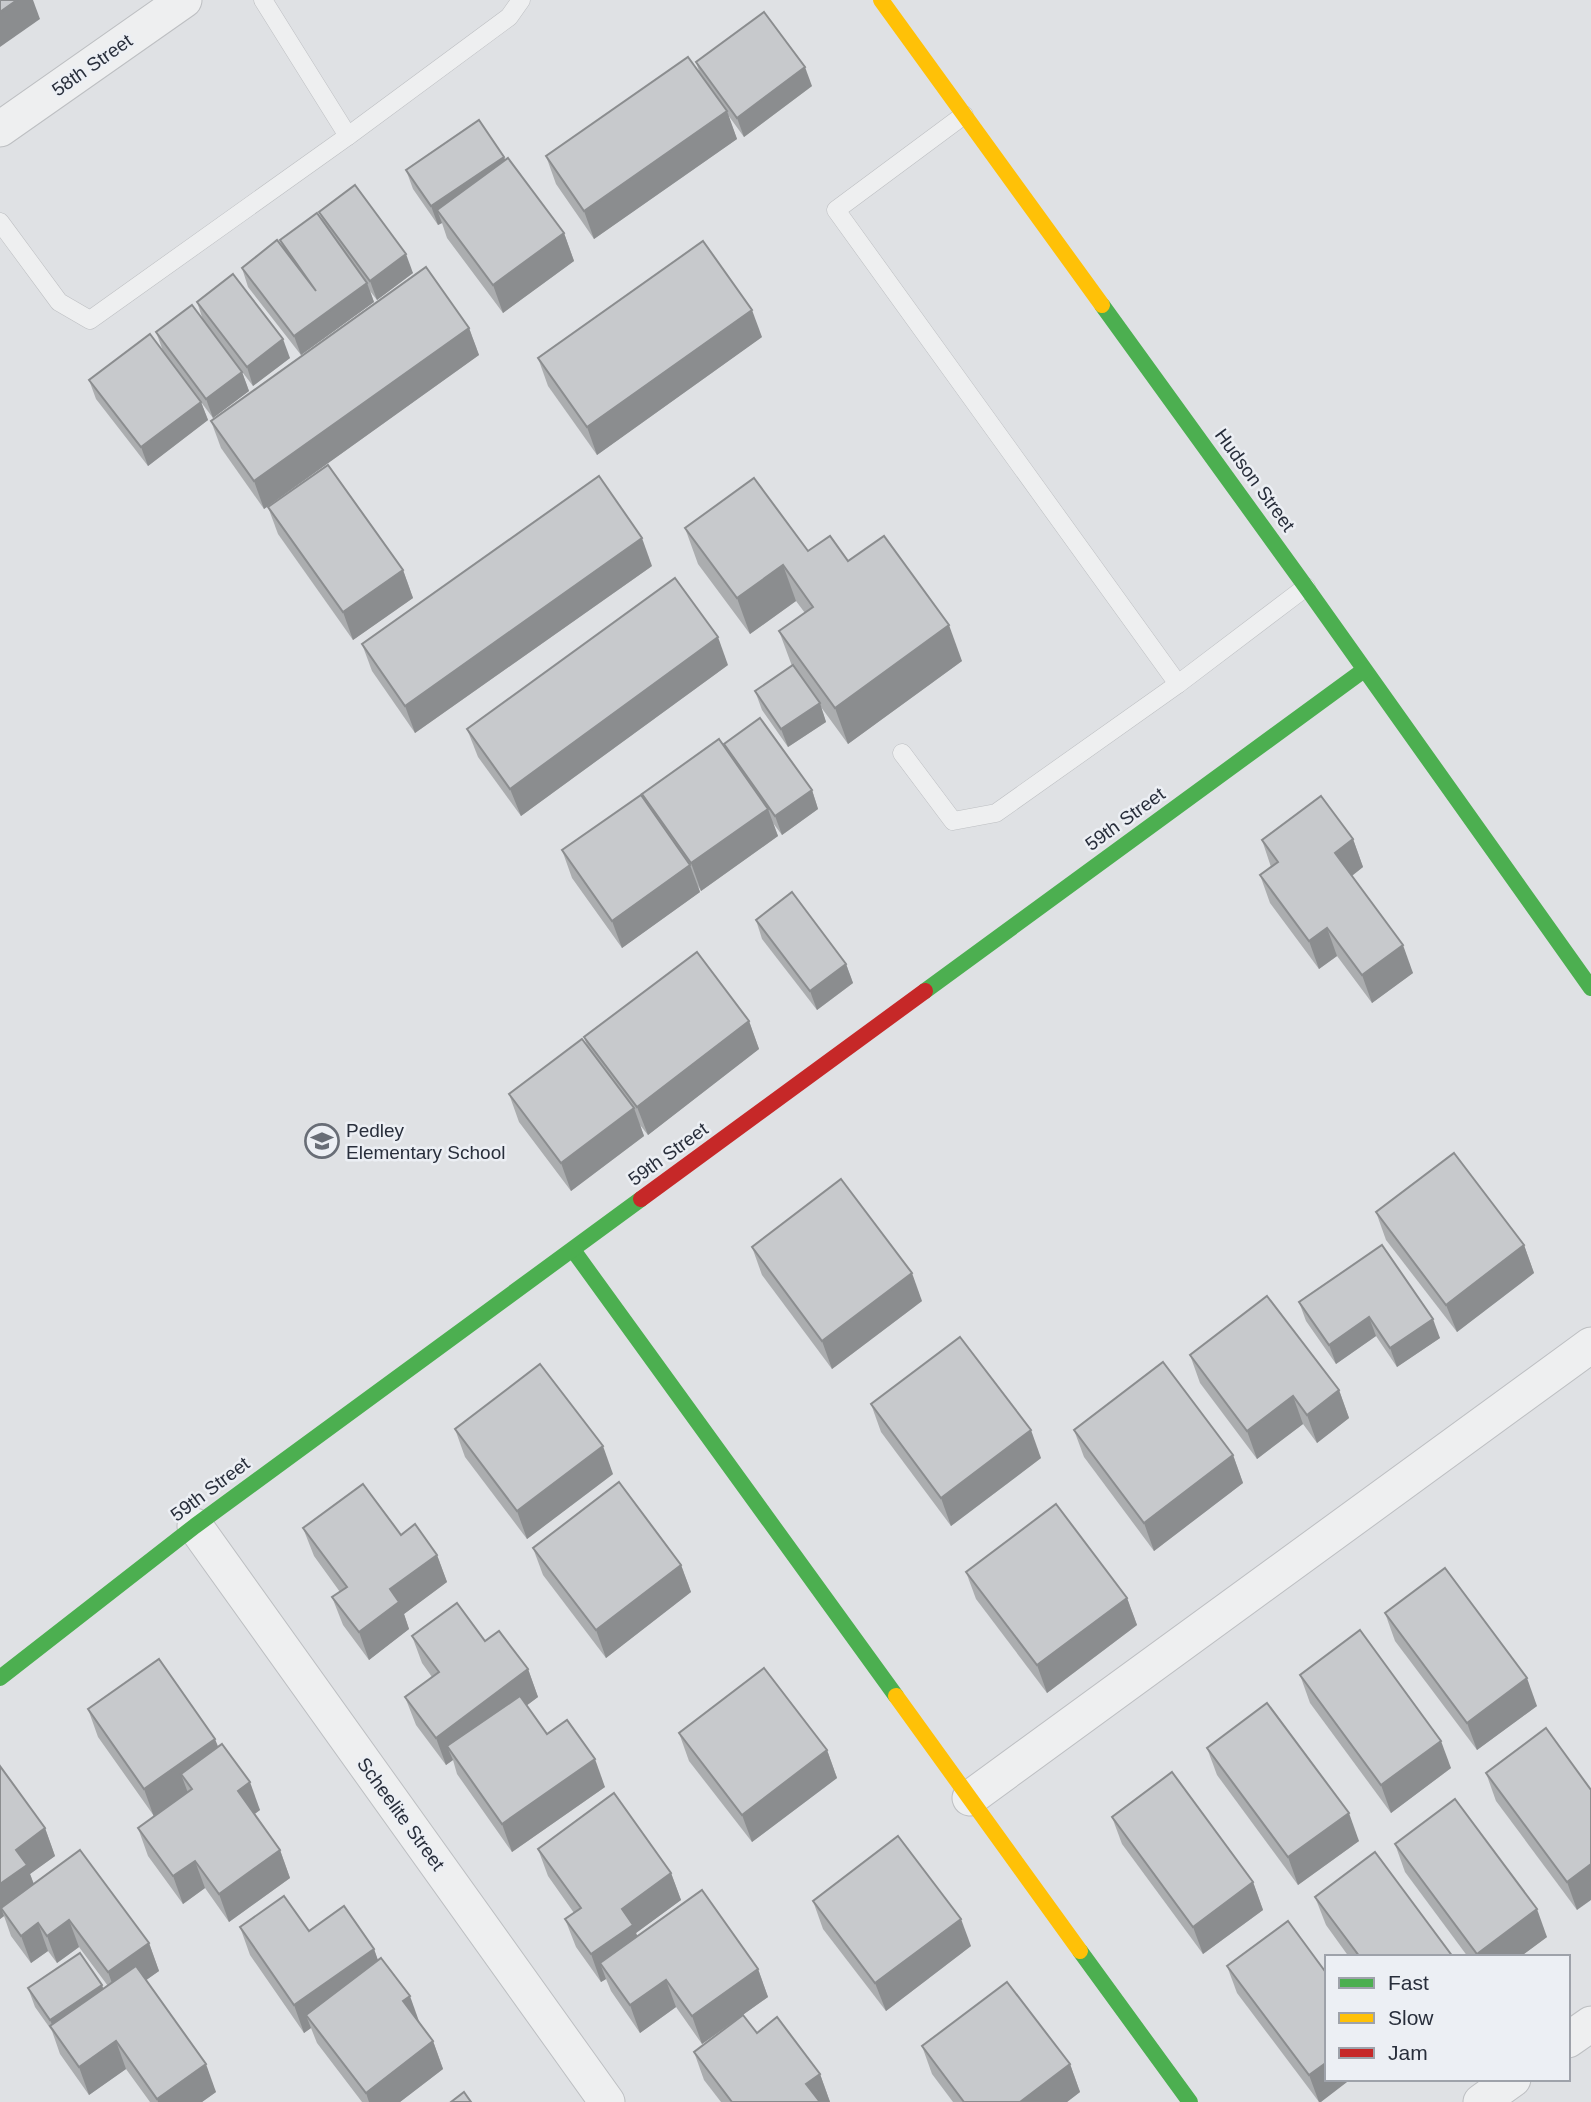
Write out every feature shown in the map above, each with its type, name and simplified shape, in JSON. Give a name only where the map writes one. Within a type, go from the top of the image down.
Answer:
[{"type":"street","name":"58th Street","points":[[0,129],[184,0]]},
{"type":"street","name":"Hudson Street","points":[[881,0],[1306,587],[1591,988]]},
{"type":"street","name":"59th Street","points":[[0,1678],[195,1526],[1364,670]]},
{"type":"street","points":[[573,1250],[1190,2102]]},
{"type":"street","points":[[970,1798],[1591,1345]]},
{"type":"street","name":"Scheelite Street","points":[[195,1526],[607,2102]]},
{"type":"street","points":[[1570,2039],[1591,2024]]},
{"type":"street","points":[[1481,2102],[1510,2081]]},
{"type":"lane","points":[[263,0],[348,136]]},
{"type":"lane","points":[[0,222],[59,302],[89,320],[348,136],[509,17],[521,0]]},
{"type":"lane","points":[[964,115],[836,209],[1178,684]]},
{"type":"lane","points":[[902,753],[953,821],[996,813],[1178,684],[1306,587]]},
{"type":"building","points":[[0,0],[17,0],[0,12]]},
{"type":"building","points":[[764,12],[805,67],[737,118],[696,62]]},
{"type":"building","points":[[688,57],[727,111],[584,211],[546,156]]},
{"type":"building","points":[[479,120],[504,157],[431,206],[406,170]]},
{"type":"building","points":[[508,158],[564,233],[493,285],[437,210]]},
{"type":"building","points":[[355,185],[406,254],[370,281],[319,212]]},
{"type":"building","points":[[317,213],[367,283],[294,336],[242,268],[277,240],[316,291],[280,240]]},
{"type":"building","points":[[703,241],[752,310],[587,427],[538,358]]},
{"type":"building","points":[[426,267],[469,328],[254,481],[211,421]]},
{"type":"building","points":[[233,274],[283,339],[247,367],[197,302]]},
{"type":"building","points":[[192,305],[242,372],[206,399],[156,332]]},
{"type":"building","points":[[150,334],[201,402],[141,447],[89,380]]},
{"type":"building","points":[[328,465],[403,570],[343,612],[268,507]]},
{"type":"building","points":[[599,476],[642,538],[405,706],[362,644]]},
{"type":"building","points":[[754,478],[808,551],[830,536],[848,561],[884,536],[949,625],[835,708],[779,631],[813,607],[783,565],[737,598],[685,528]]},
{"type":"building","points":[[675,578],[718,637],[510,789],[467,729]]},
{"type":"building","points":[[793,665],[820,703],[781,729],[755,691]]},
{"type":"building","points":[[760,718],[812,790],[775,816],[724,744]]},
{"type":"building","points":[[719,739],[768,809],[691,863],[642,794]]},
{"type":"building","points":[[641,795],[690,865],[612,921],[562,850]]},
{"type":"building","points":[[1321,796],[1353,839],[1335,853],[1403,945],[1362,975],[1327,928],[1309,941],[1260,875],[1278,862],[1262,840]]},
{"type":"building","points":[[792,892],[846,964],[810,991],[756,920]]},
{"type":"building","points":[[697,952],[749,1021],[637,1107],[584,1037]]},
{"type":"building","points":[[582,1039],[634,1108],[561,1163],[509,1094]]},
{"type":"building","points":[[1454,1153],[1524,1245],[1446,1305],[1376,1212]]},
{"type":"building","points":[[841,1179],[912,1273],[822,1341],[752,1247]]},
{"type":"building","points":[[1382,1245],[1433,1319],[1390,1348],[1369,1317],[1329,1345],[1299,1302]]},
{"type":"building","points":[[1267,1296],[1339,1390],[1307,1415],[1293,1396],[1247,1431],[1190,1355]]},
{"type":"building","points":[[960,1337],[1031,1430],[941,1498],[871,1404]]},
{"type":"building","points":[[1163,1362],[1233,1455],[1144,1523],[1074,1430]]},
{"type":"building","points":[[540,1364],[603,1446],[517,1511],[455,1429]]},
{"type":"building","points":[[619,1482],[681,1565],[596,1630],[533,1548]]},
{"type":"building","points":[[363,1484],[401,1535],[415,1524],[437,1555],[390,1589],[399,1602],[359,1632],[332,1597],[347,1587],[303,1528]]},
{"type":"building","points":[[1056,1504],[1127,1598],[1037,1665],[966,1572]]},
{"type":"building","points":[[1445,1568],[1527,1678],[1467,1723],[1385,1613]]},
{"type":"building","points":[[457,1603],[485,1641],[499,1631],[528,1669],[436,1738],[405,1697],[439,1672],[412,1636]]},
{"type":"building","points":[[1360,1630],[1441,1741],[1381,1785],[1300,1675]]},
{"type":"building","points":[[159,1659],[215,1739],[144,1789],[88,1709]]},
{"type":"building","points":[[764,1668],[827,1750],[742,1815],[679,1733]]},
{"type":"building","points":[[520,1696],[547,1734],[567,1720],[595,1759],[502,1824],[447,1746]]},
{"type":"building","points":[[1267,1703],[1349,1813],[1288,1857],[1207,1748]]},
{"type":"building","points":[[1546,1728],[1591,1790],[1591,1864],[1567,1882],[1486,1773]]},
{"type":"building","points":[[222,1744],[250,1782],[238,1791],[280,1850],[219,1894],[195,1861],[173,1876],[138,1828],[192,1789],[181,1774]]},
{"type":"building","points":[[0,1766],[45,1828],[16,1850],[27,1865],[0,1884]]},
{"type":"building","points":[[1172,1772],[1253,1882],[1193,1927],[1112,1817]]},
{"type":"building","points":[[614,1793],[671,1873],[622,1909],[633,1925],[591,1954],[565,1919],[581,1908],[538,1849]]},
{"type":"building","points":[[1455,1799],[1537,1909],[1477,1954],[1395,1844]]},
{"type":"building","points":[[898,1836],[961,1919],[875,1983],[813,1901]]},
{"type":"building","points":[[80,1850],[149,1943],[108,1972],[69,1920],[47,1936],[38,1923],[21,1936],[1,1908]]},
{"type":"building","points":[[1375,1852],[1452,1955],[1358,1955],[1315,1897]]},
{"type":"building","points":[[702,1890],[758,1969],[692,2016],[666,1980],[630,2005],[600,1963]]},
{"type":"building","points":[[284,1896],[309,1931],[344,1906],[374,1949],[294,2005],[240,1927]]},
{"type":"building","points":[[1288,1921],[1325,1971],[1325,2063],[1309,2075],[1227,1966]]},
{"type":"building","points":[[80,1953],[102,1985],[50,2020],[28,1988]]},
{"type":"building","points":[[381,1958],[410,1996],[403,2001],[433,2041],[366,2093],[306,2015]]},
{"type":"building","points":[[136,1966],[206,2064],[157,2099],[116,2041],[79,2067],[50,2026]]},
{"type":"building","points":[[1007,1982],[1070,2064],[1020,2102],[964,2102],[922,2046]]},
{"type":"building","points":[[743,2015],[757,2033],[777,2017],[820,2074],[806,2084],[820,2102],[732,2102],[694,2052]]},
{"type":"building","points":[[464,2092],[471,2102],[451,2102]]},
{"type":"traffic: fast","points":[[1102,305],[1591,988]]},
{"type":"traffic: fast","points":[[925,991],[1364,670]]},
{"type":"traffic: fast","points":[[0,1678],[195,1526],[641,1199]]},
{"type":"traffic: fast","points":[[573,1250],[896,1696]]},
{"type":"traffic: fast","points":[[1080,1951],[1190,2102]]},
{"type":"traffic: slow","points":[[881,0],[1102,305]]},
{"type":"traffic: slow","points":[[896,1696],[1080,1951]]},
{"type":"traffic: jam","points":[[641,1199],[925,991]]},
{"type":"place","name":"Pedley Elementary School","points":[[322,1141]]}]
